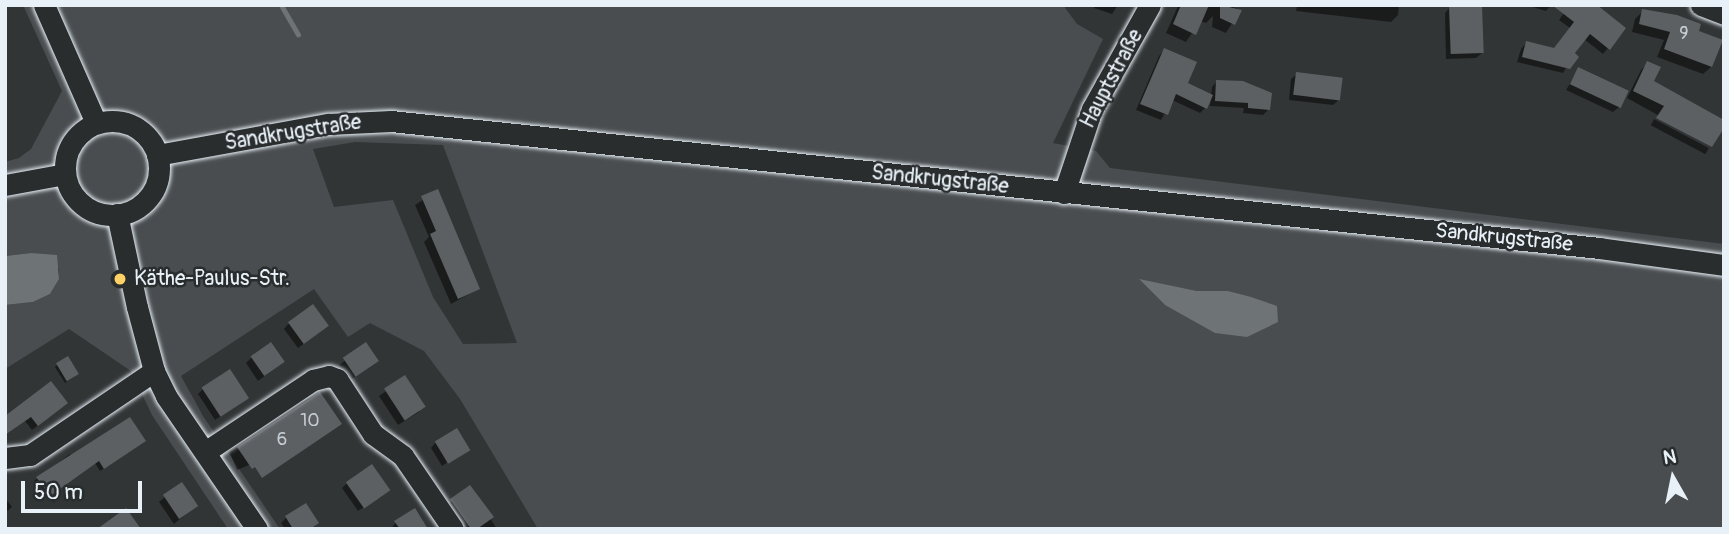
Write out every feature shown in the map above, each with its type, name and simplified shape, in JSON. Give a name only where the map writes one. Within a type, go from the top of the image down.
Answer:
[{"type":"street","points":[[44,5],[96,123]]},
{"type":"street","name":"Hauptstraße","points":[[1065,193],[1092,108],[1150,5]]},
{"type":"street","points":[[1701,5],[1724,14]]},
{"type":"street","points":[[119,121],[130,124],[144,133],[157,155],[158,176],[153,191],[142,204],[117,214],[92,210],[78,201],[69,188],[65,174],[66,155],[72,142],[96,123],[119,121]]},
{"type":"street","name":"Sandkrugstraße","points":[[157,155],[328,124],[391,121],[1599,248],[1724,265]]},
{"type":"street","points":[[5,186],[65,174]]},
{"type":"street","points":[[117,214],[154,371],[179,418],[257,529]]},
{"type":"street","points":[[5,458],[30,455],[154,371]]},
{"type":"street","points":[[205,452],[313,380],[330,376],[337,379],[373,434],[403,456],[453,529]]},
{"type":"shaded area","points":[[23,5],[1063,5],[1077,24],[1103,39],[1053,143],[1096,151],[1110,168],[1724,244],[1724,529],[538,529],[460,399],[424,351],[370,323],[348,337],[314,289],[181,376],[203,416],[280,529],[228,529],[152,415],[131,371],[69,329],[5,369],[5,305],[33,302],[50,294],[59,279],[59,269],[31,253],[5,256],[5,162],[19,158],[31,149],[62,91]],"holes":[[[355,142],[443,145],[517,343],[463,344],[433,297],[393,200],[334,207],[313,149]],[[1140,280],[1197,291],[1228,291],[1276,306],[1165,305]]]},
{"type":"shaded area","points":[[31,253],[57,255],[59,279],[50,294],[33,302],[5,305],[5,256]]},
{"type":"shaded area","points":[[1139,279],[1197,291],[1228,291],[1251,297],[1277,306],[1278,322],[1247,337],[1215,333],[1165,305]]},
{"type":"building","points":[[1181,5],[1209,5],[1196,35],[1173,24]]},
{"type":"building","points":[[1220,5],[1242,10],[1235,25],[1220,18]]},
{"type":"building","points":[[1482,5],[1484,53],[1451,54],[1449,6]]},
{"type":"building","points":[[1552,5],[1597,5],[1626,28],[1610,50],[1590,34],[1575,53],[1579,57],[1570,69],[1522,57],[1526,41],[1554,48],[1574,22]]},
{"type":"building","points":[[1642,9],[1677,15],[1701,24],[1699,31],[1723,40],[1712,67],[1664,49],[1670,32],[1639,24]]},
{"type":"building","points":[[1164,48],[1197,62],[1188,83],[1213,95],[1207,109],[1176,94],[1168,115],[1140,104]]},
{"type":"building","points":[[1647,61],[1661,67],[1654,81],[1724,120],[1724,128],[1712,147],[1656,118],[1664,106],[1633,91]]},
{"type":"building","points":[[1578,67],[1629,91],[1621,108],[1570,84]]},
{"type":"building","points":[[1296,72],[1343,78],[1340,101],[1293,95]]},
{"type":"building","points":[[1216,80],[1243,81],[1272,93],[1270,110],[1248,108],[1248,103],[1215,101]]},
{"type":"building","points":[[438,189],[480,289],[458,299],[430,234],[436,231],[421,196]]},
{"type":"building","points":[[313,304],[329,326],[304,344],[288,322]]},
{"type":"building","points":[[271,342],[285,362],[264,376],[251,356]]},
{"type":"building","points":[[366,342],[379,361],[356,377],[343,358]]},
{"type":"building","points":[[68,356],[79,374],[67,381],[56,363]]},
{"type":"building","points":[[230,369],[249,398],[221,417],[201,388]]},
{"type":"building","points":[[405,375],[426,407],[405,420],[384,389]]},
{"type":"building","points":[[51,381],[68,403],[38,426],[31,417],[5,435],[5,416]]},
{"type":"building","points":[[320,392],[342,424],[262,478],[255,467],[252,469],[237,447]]},
{"type":"building","points":[[130,417],[146,441],[104,469],[99,461],[50,496],[36,477]]},
{"type":"building","points":[[457,428],[470,450],[448,464],[435,441]]},
{"type":"building","points":[[372,464],[390,490],[364,509],[346,482]]},
{"type":"building","points":[[182,482],[198,506],[179,519],[163,495]]},
{"type":"building","points":[[470,485],[494,517],[477,529],[471,529],[450,499]]},
{"type":"building","points":[[306,503],[319,523],[310,529],[293,529],[285,516]]},
{"type":"building","points":[[126,508],[141,529],[97,529]]},
{"type":"building","points":[[415,508],[428,529],[400,529],[394,521]]},
{"type":"waterway","points":[[281,5],[298,34]]},
{"type":"place","name":"Käthe-Paulus-Str.","points":[[120,279]]}]
